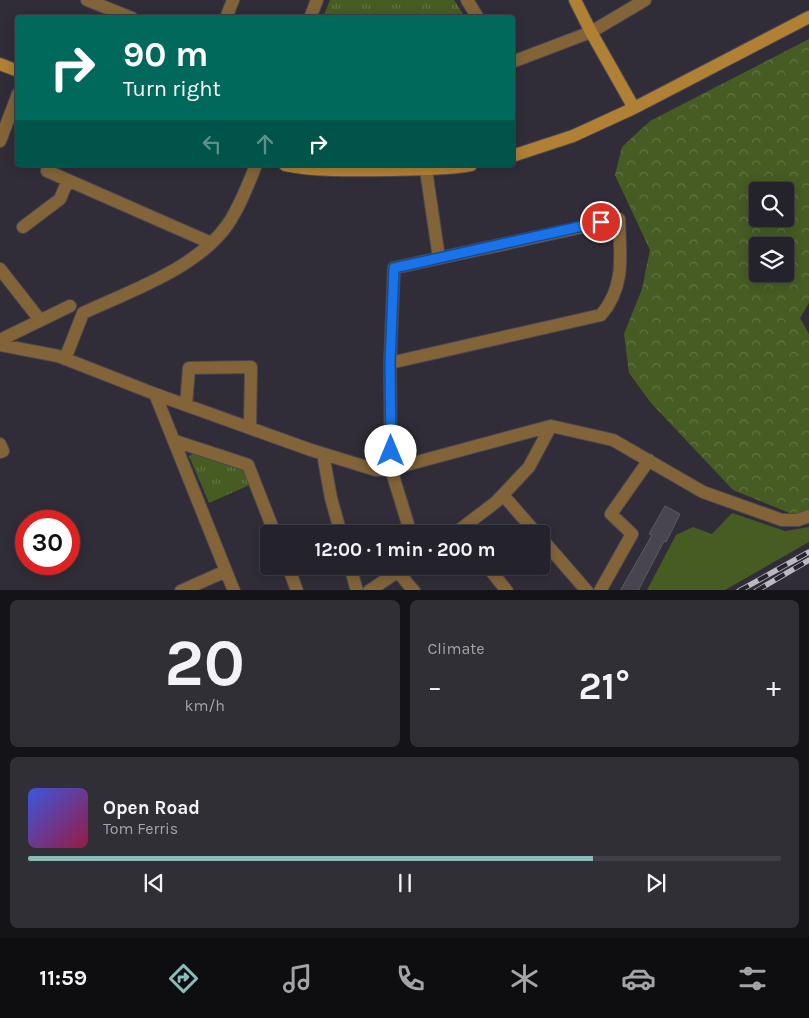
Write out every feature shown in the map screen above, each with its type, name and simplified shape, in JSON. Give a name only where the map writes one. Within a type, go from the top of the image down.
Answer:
[{"type":"street","points":[[87,0],[112,14]]},
{"type":"street","points":[[227,15],[233,0]]},
{"type":"street","points":[[311,15],[317,0]]},
{"type":"street","points":[[467,0],[476,15]]},
{"type":"street","points":[[575,0],[634,108]]},
{"type":"street","points":[[515,61],[591,32],[645,0]]},
{"type":"street","points":[[515,155],[573,136],[634,108],[809,18]]},
{"type":"street","points":[[0,64],[15,70]]},
{"type":"street","points":[[0,141],[15,102]]},
{"type":"street","points":[[49,167],[47,171],[211,243]]},
{"type":"street","points":[[65,359],[83,313],[172,271],[211,243],[228,224],[244,195],[255,167]]},
{"type":"street","points":[[296,167],[346,170],[409,167],[426,170],[454,167]]},
{"type":"street","points":[[426,170],[439,258]]},
{"type":"street","points":[[23,227],[60,199],[68,180]]},
{"type":"street","points":[[390,363],[602,316],[610,305],[621,275],[619,218],[394,268],[390,363],[391,469],[408,525]]},
{"type":"street","points":[[0,269],[40,320]]},
{"type":"street","points":[[0,340],[70,306]]},
{"type":"street","points":[[0,345],[58,356],[250,428],[323,454],[376,470],[391,469],[551,426],[586,432],[613,440],[703,492],[782,520],[798,520],[809,516]]},
{"type":"street","points":[[186,405],[188,368],[251,367],[250,428]]},
{"type":"street","points":[[156,394],[234,590]]},
{"type":"street","points":[[467,525],[503,495],[529,467],[551,426]]},
{"type":"street","points":[[175,441],[248,465],[271,525]]},
{"type":"street","points":[[0,444],[3,451],[0,452]]},
{"type":"street","points":[[323,454],[331,498],[338,525]]},
{"type":"street","points":[[600,590],[632,534],[611,514],[649,460]]},
{"type":"street","points":[[503,495],[529,525]]},
{"type":"street","points":[[550,548],[587,590]]},
{"type":"street","points":[[181,590],[226,571]]},
{"type":"street","points":[[291,575],[297,590]]},
{"type":"street","points":[[353,575],[358,590]]},
{"type":"street","points":[[369,590],[393,575]]},
{"type":"street","points":[[405,575],[414,590]]},
{"type":"street","points":[[494,575],[507,590]]},
{"type":"green space","points":[[330,0],[454,0],[464,15],[324,15]]},
{"type":"green space","points":[[809,39],[809,303],[800,318],[809,334],[809,512],[797,516],[733,490],[651,403],[629,373],[624,334],[642,289],[650,250],[615,175],[622,147],[650,121]]},
{"type":"green space","points":[[198,451],[243,467],[254,483],[209,503],[189,456]]},
{"type":"green space","points":[[732,513],[785,531],[809,527],[809,542],[725,590],[647,590],[676,535],[693,527],[712,534]]},
{"type":"building","points":[[665,506],[680,514],[639,590],[621,590],[652,535],[649,534]]},
{"type":"railway","points":[[741,590],[809,552]]},
{"type":"railway","points":[[758,590],[809,560]]},
{"type":"route","points":[[391,451],[390,363],[394,268],[601,222]]}]
